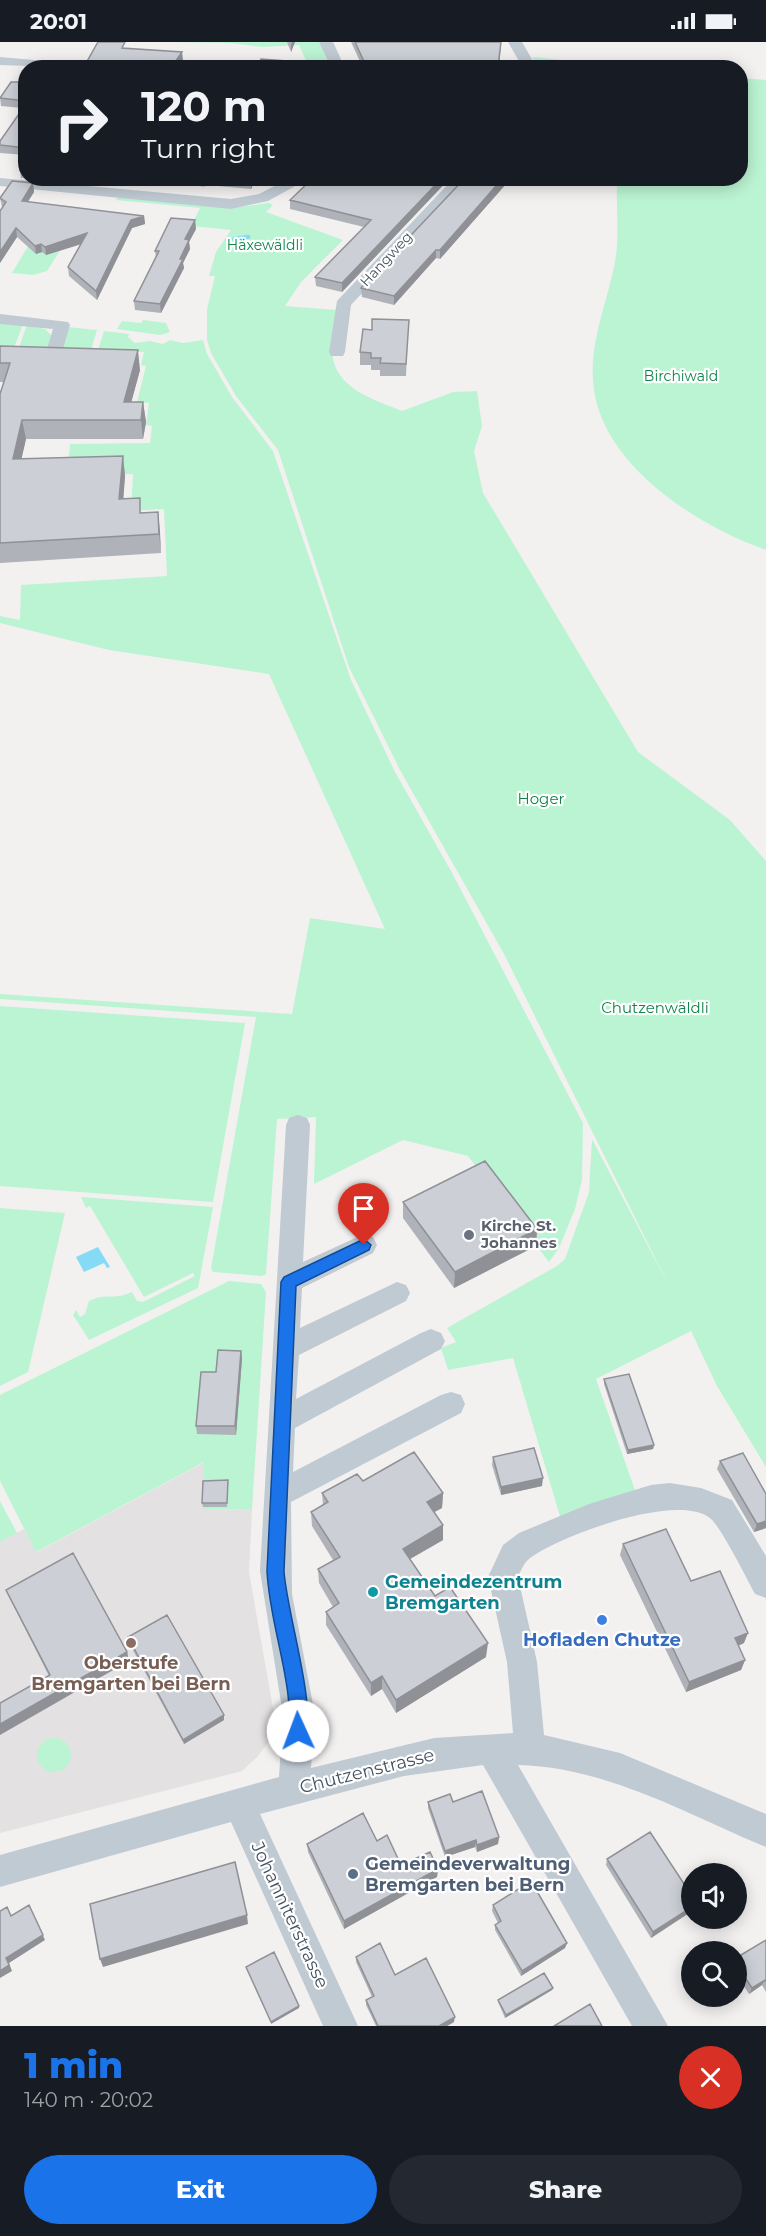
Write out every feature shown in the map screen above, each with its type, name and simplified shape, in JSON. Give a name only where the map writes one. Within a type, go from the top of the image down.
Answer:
[{"type":"street","points":[[327,42],[335,60]]},
{"type":"street","points":[[515,42],[525,60]]},
{"type":"street","points":[[0,61],[18,63]]},
{"type":"street","points":[[0,182],[17,183]]},
{"type":"street","points":[[0,197],[11,191],[17,183]]},
{"type":"street","points":[[32,186],[98,199],[119,194],[240,204],[263,198],[287,186]]},
{"type":"street","points":[[119,194],[124,186]]},
{"type":"street","name":"Hangweg","points":[[337,352],[343,304],[455,186]]},
{"type":"street","points":[[0,319],[62,325],[55,349]]},
{"type":"street","points":[[294,1789],[299,1715],[277,1594],[277,1495],[298,1125]]},
{"type":"street","points":[[289,1282],[364,1245]]},
{"type":"street","points":[[285,1349],[397,1293]]},
{"type":"street","points":[[281,1421],[431,1341]]},
{"type":"street","points":[[277,1495],[451,1404]]},
{"type":"street","points":[[528,1749],[530,1715],[528,1684],[502,1577],[509,1562],[519,1550],[552,1533],[608,1512],[657,1497],[675,1496],[722,1510],[766,1584]]},
{"type":"street","points":[[492,1749],[651,2026]]},
{"type":"street","name":"Chutzenstrasse","points":[[0,1871],[423,1754],[492,1749],[528,1749],[581,1758],[621,1769],[766,1831]]},
{"type":"street","name":"Johanniterstrasse","points":[[239,1804],[341,2026]]},
{"type":"shaded area","name":"Oberstufe Bremgarten bei Bern","points":[[205,1462],[203,1510],[252,1509],[249,1572],[274,1714],[271,1739],[242,1771],[0,1833],[0,1542],[24,1529],[37,1552]]},
{"type":"green space","points":[[166,42],[319,42],[327,60],[306,60],[299,45],[263,47],[230,43]]},
{"type":"green space","points":[[532,57],[563,60],[534,60]]},
{"type":"green space","name":"Birchiwald","points":[[748,79],[766,80],[766,550],[712,526],[659,490],[635,468],[616,444],[602,418],[594,390],[594,356],[596,339],[613,273],[617,237],[617,186],[748,186]]},
{"type":"green space","points":[[118,197],[233,208],[269,203],[273,205],[266,212],[343,240],[301,282],[285,306],[337,310],[332,347],[335,365],[348,384],[379,402],[402,411],[453,392],[477,391],[482,426],[474,451],[483,493],[638,752],[730,820],[766,861],[766,1467],[717,1386],[691,1331],[596,1379],[637,1496],[562,1523],[513,1358],[448,1370],[441,1348],[456,1342],[447,1328],[557,1266],[565,1259],[589,1192],[592,1139],[669,1286],[504,954],[400,770],[349,667],[278,450],[236,396],[211,353],[207,340],[207,309],[215,276],[209,276],[216,252],[231,230],[191,226],[200,208],[116,200]]},
{"type":"green space","points":[[30,243],[63,246],[47,271],[33,275],[12,273]]},
{"type":"green space","points":[[143,320],[166,323],[170,332],[160,335],[117,329],[122,321],[141,323]]},
{"type":"green space","points":[[0,321],[23,324],[14,348],[0,347]]},
{"type":"green space","points":[[27,325],[45,329],[52,336],[51,349],[19,347]]},
{"type":"green space","points":[[67,327],[97,330],[91,350],[60,349]]},
{"type":"green space","points":[[104,331],[129,334],[128,337],[135,343],[150,341],[163,344],[170,340],[183,343],[203,340],[207,354],[232,397],[273,451],[351,680],[395,772],[451,871],[583,1123],[582,1180],[575,1209],[559,1248],[549,1262],[468,1156],[403,1140],[314,1184],[316,1117],[277,1119],[266,1274],[262,1276],[213,1272],[211,1268],[256,1017],[0,999],[0,994],[292,1014],[310,918],[385,929],[269,674],[109,650],[0,623],[0,616],[20,620],[21,585],[167,576],[164,509],[131,511],[133,474],[67,476],[70,444],[150,443],[152,426],[146,425],[149,403],[137,402],[146,366],[141,365],[144,352],[98,350]]},
{"type":"green space","points":[[0,1006],[245,1023],[213,1202],[0,1186]]},
{"type":"green space","points":[[81,1197],[213,1207],[198,1288],[89,1340],[73,1315],[76,1310],[80,1317],[85,1314],[89,1301],[132,1292],[137,1301],[143,1302],[195,1276],[193,1273],[144,1297],[90,1206],[86,1208]]},
{"type":"green space","points":[[0,1208],[65,1213],[28,1372],[0,1386]]},
{"type":"green space","points":[[229,1281],[261,1284],[266,1292],[252,1509],[203,1510],[204,1462],[36,1552],[0,1481],[0,1395]]},
{"type":"green space","points":[[0,1501],[17,1533],[0,1542]]},
{"type":"green space","points":[[54,1738],[66,1743],[71,1755],[66,1767],[54,1772],[42,1767],[37,1755],[42,1743]]},
{"type":"water","points":[[98,1247],[110,1267],[107,1268],[104,1263],[84,1272],[76,1257]]},
{"type":"building","points":[[98,42],[125,42],[122,48],[182,52],[176,60],[88,60]]},
{"type":"building","points":[[355,42],[501,42],[499,60],[363,60]]},
{"type":"building","points":[[11,82],[18,82],[18,100],[0,98]]},
{"type":"building","points":[[18,115],[18,147],[0,145],[0,141]]},
{"type":"building","points":[[12,181],[18,182],[18,186],[31,186],[22,201],[144,216],[131,220],[96,291],[68,267],[87,233],[45,247],[41,244],[35,246],[16,228],[0,252],[0,211],[6,202],[0,198]]},
{"type":"building","points":[[305,186],[434,186],[342,283],[315,277],[371,220],[290,200]]},
{"type":"building","points":[[457,186],[496,186],[440,250],[436,250],[394,296],[361,288]]},
{"type":"building","points":[[171,218],[195,220],[185,239],[189,240],[180,259],[183,259],[160,304],[134,301],[159,251],[155,251]]},
{"type":"building","points":[[372,319],[409,320],[406,364],[380,363],[381,358],[371,358],[371,353],[360,352],[363,329],[372,330]]},
{"type":"building","points":[[0,346],[138,350],[124,402],[143,402],[141,420],[22,420],[13,459],[123,456],[119,499],[140,498],[140,513],[158,512],[159,534],[0,543],[0,394],[10,363],[0,363]]},
{"type":"building","points":[[485,1161],[537,1229],[455,1272],[403,1202]]},
{"type":"building","points":[[218,1350],[241,1351],[235,1426],[196,1426],[201,1372],[216,1372]]},
{"type":"building","points":[[629,1374],[654,1445],[628,1450],[604,1379]]},
{"type":"building","points":[[534,1448],[543,1478],[501,1487],[493,1457]]},
{"type":"building","name":"Gemeindezentrum Bremgarten","points":[[414,1452],[443,1493],[427,1502],[443,1525],[403,1549],[435,1596],[450,1587],[488,1643],[396,1700],[382,1676],[371,1683],[326,1612],[339,1603],[318,1569],[340,1557],[311,1512],[328,1502],[322,1493],[357,1474],[363,1481]]},
{"type":"building","points":[[743,1453],[766,1494],[766,1521],[757,1524],[720,1461]]},
{"type":"building","points":[[228,1480],[227,1503],[202,1503],[203,1481]]},
{"type":"building","points":[[666,1529],[691,1581],[720,1571],[748,1633],[735,1638],[745,1660],[689,1682],[623,1544]]},
{"type":"building","points":[[73,1553],[127,1652],[0,1724],[0,1703],[50,1675],[6,1590]]},
{"type":"building","points":[[167,1615],[224,1715],[183,1740],[128,1637]]},
{"type":"building","points":[[482,1791],[499,1837],[477,1845],[476,1840],[445,1851],[428,1802],[450,1794],[453,1802]]},
{"type":"building","points":[[363,1813],[377,1841],[387,1835],[401,1865],[430,1852],[438,1869],[344,1921],[307,1844]]},
{"type":"building","points":[[650,1832],[681,1879],[681,1914],[653,1932],[607,1859]]},
{"type":"building","points":[[235,1862],[247,1915],[100,1959],[90,1904]]},
{"type":"building","points":[[531,1881],[567,1943],[522,1971],[495,1925],[501,1921],[493,1905]]},
{"type":"building","points":[[29,1905],[43,1935],[6,1958],[9,1965],[0,1971],[0,1911],[7,1907],[11,1916]]},
{"type":"building","points":[[766,1940],[766,1982],[765,1980],[752,1988],[747,1980],[747,1951]]},
{"type":"building","points":[[380,1943],[395,1975],[426,1958],[455,2017],[439,2026],[378,2026],[366,2000],[374,1996],[356,1957]]},
{"type":"building","points":[[274,1952],[299,2006],[271,2022],[246,1967]]},
{"type":"building","points":[[544,1973],[553,1988],[506,2015],[498,2000]]},
{"type":"building","points":[[590,2004],[602,2026],[554,2026]]},
{"type":"waterway","points":[[241,245],[234,239],[248,237]]},
{"type":"place","name":"Kirche St. Johannes","points":[[469,1235]]},
{"type":"place","name":"Gemeindezentrum Bremgarten","points":[[373,1592]]},
{"type":"place","name":"Hofladen Chutze","points":[[602,1620]]},
{"type":"place","name":"Oberstufe Bremgarten bei Bern","points":[[131,1643]]},
{"type":"place","name":"Gemeindeverwaltung Bremgarten bei Bern","points":[[353,1874]]},
{"type":"route","points":[[298,1731],[297,1696],[277,1594],[275,1571],[289,1282],[364,1245]]},
{"type":"park label","name":"Häxewäldli","points":[[265,245]]},
{"type":"park label","name":"Hoger","points":[[541,799]]},
{"type":"park label","name":"Chutzenwäldli","points":[[655,1008]]}]
